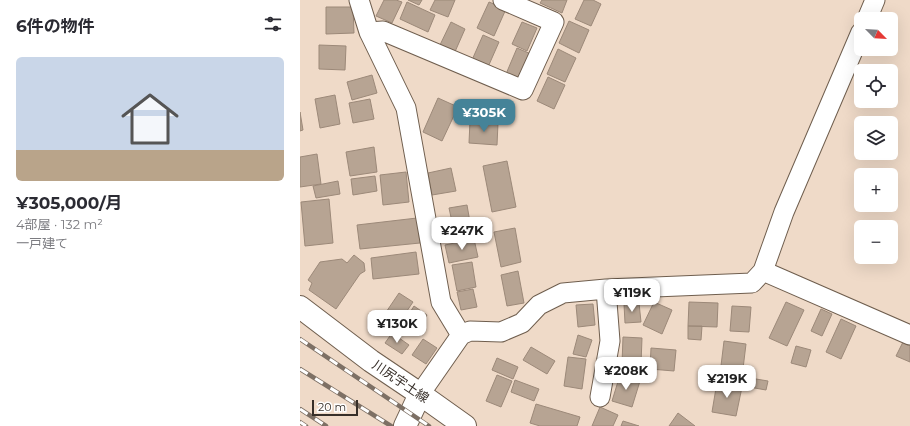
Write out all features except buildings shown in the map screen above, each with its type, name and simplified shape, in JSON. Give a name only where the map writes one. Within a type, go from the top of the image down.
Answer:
[{"type":"main road","name":"川尻宇土線","points":[[300,307],[371,361],[464,426]]},
{"type":"main road","points":[[405,426],[420,394]]},
{"type":"street","points":[[359,0],[369,32],[406,108],[441,302],[461,335]]},
{"type":"street","points":[[369,32],[383,31],[523,90],[554,22],[503,0]]},
{"type":"street","points":[[870,12],[875,0]]},
{"type":"street","points":[[420,394],[461,335],[470,331],[500,332],[522,324],[539,306],[563,293],[606,289],[752,283],[763,271],[784,212],[854,48]]},
{"type":"street","points":[[763,271],[910,335]]},
{"type":"street","points":[[600,397],[610,341],[606,289]]},
{"type":"railway","points":[[300,339],[429,426]]},
{"type":"railway","points":[[300,369],[391,426]]},
{"type":"railway","points":[[300,409],[326,426]]},
{"type":"railway","points":[[300,422],[306,426]]}]
